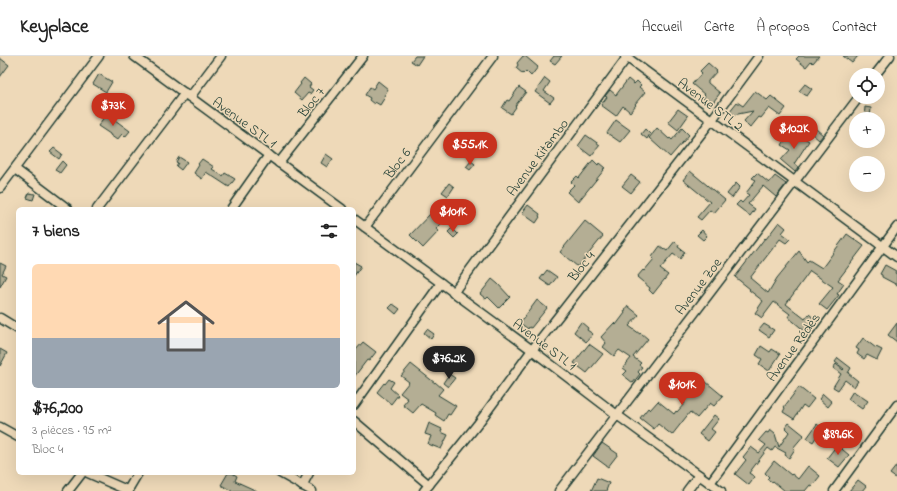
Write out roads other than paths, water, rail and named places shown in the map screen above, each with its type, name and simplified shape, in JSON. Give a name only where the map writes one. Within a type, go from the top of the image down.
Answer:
[{"type":"street","points":[[0,188],[99,56]]},
{"type":"street","name":"Avenue STL 1","points":[[134,56],[339,207]]},
{"type":"street","points":[[99,207],[221,56]]},
{"type":"street","name":"Bloc 7","points":[[279,163],[364,56]]},
{"type":"street","name":"Bloc 6","points":[[365,227],[493,56]]},
{"type":"street","name":"Avenue STL 2","points":[[627,56],[712,121],[897,257]]},
{"type":"street","name":"Avenue Kitambo","points":[[453,293],[627,56]]},
{"type":"street","name":"Bloc 4","points":[[426,488],[477,425],[532,350],[712,121],[760,56]]},
{"type":"street","points":[[881,68],[890,56]]},
{"type":"street","name":"Avenue Zoe","points":[[559,491],[854,104]]},
{"type":"street","points":[[232,207],[268,155]]},
{"type":"street","points":[[15,169],[65,207]]},
{"type":"street","name":"Avenue STL 1","points":[[356,220],[721,491]]},
{"type":"street","name":"Avenue Rédès","points":[[710,483],[897,227]]},
{"type":"street","points":[[356,402],[441,283]]},
{"type":"street","points":[[0,318],[16,325]]},
{"type":"street","points":[[834,491],[897,405]]},
{"type":"street","points":[[356,423],[426,488]]},
{"type":"street","points":[[0,427],[16,436]]},
{"type":"street","points":[[68,491],[80,475]]},
{"type":"street","points":[[92,475],[128,491],[137,475]]},
{"type":"street","points":[[283,475],[312,491]]},
{"type":"street","points":[[302,486],[308,475]]},
{"type":"street","points":[[687,491],[699,475]]}]
